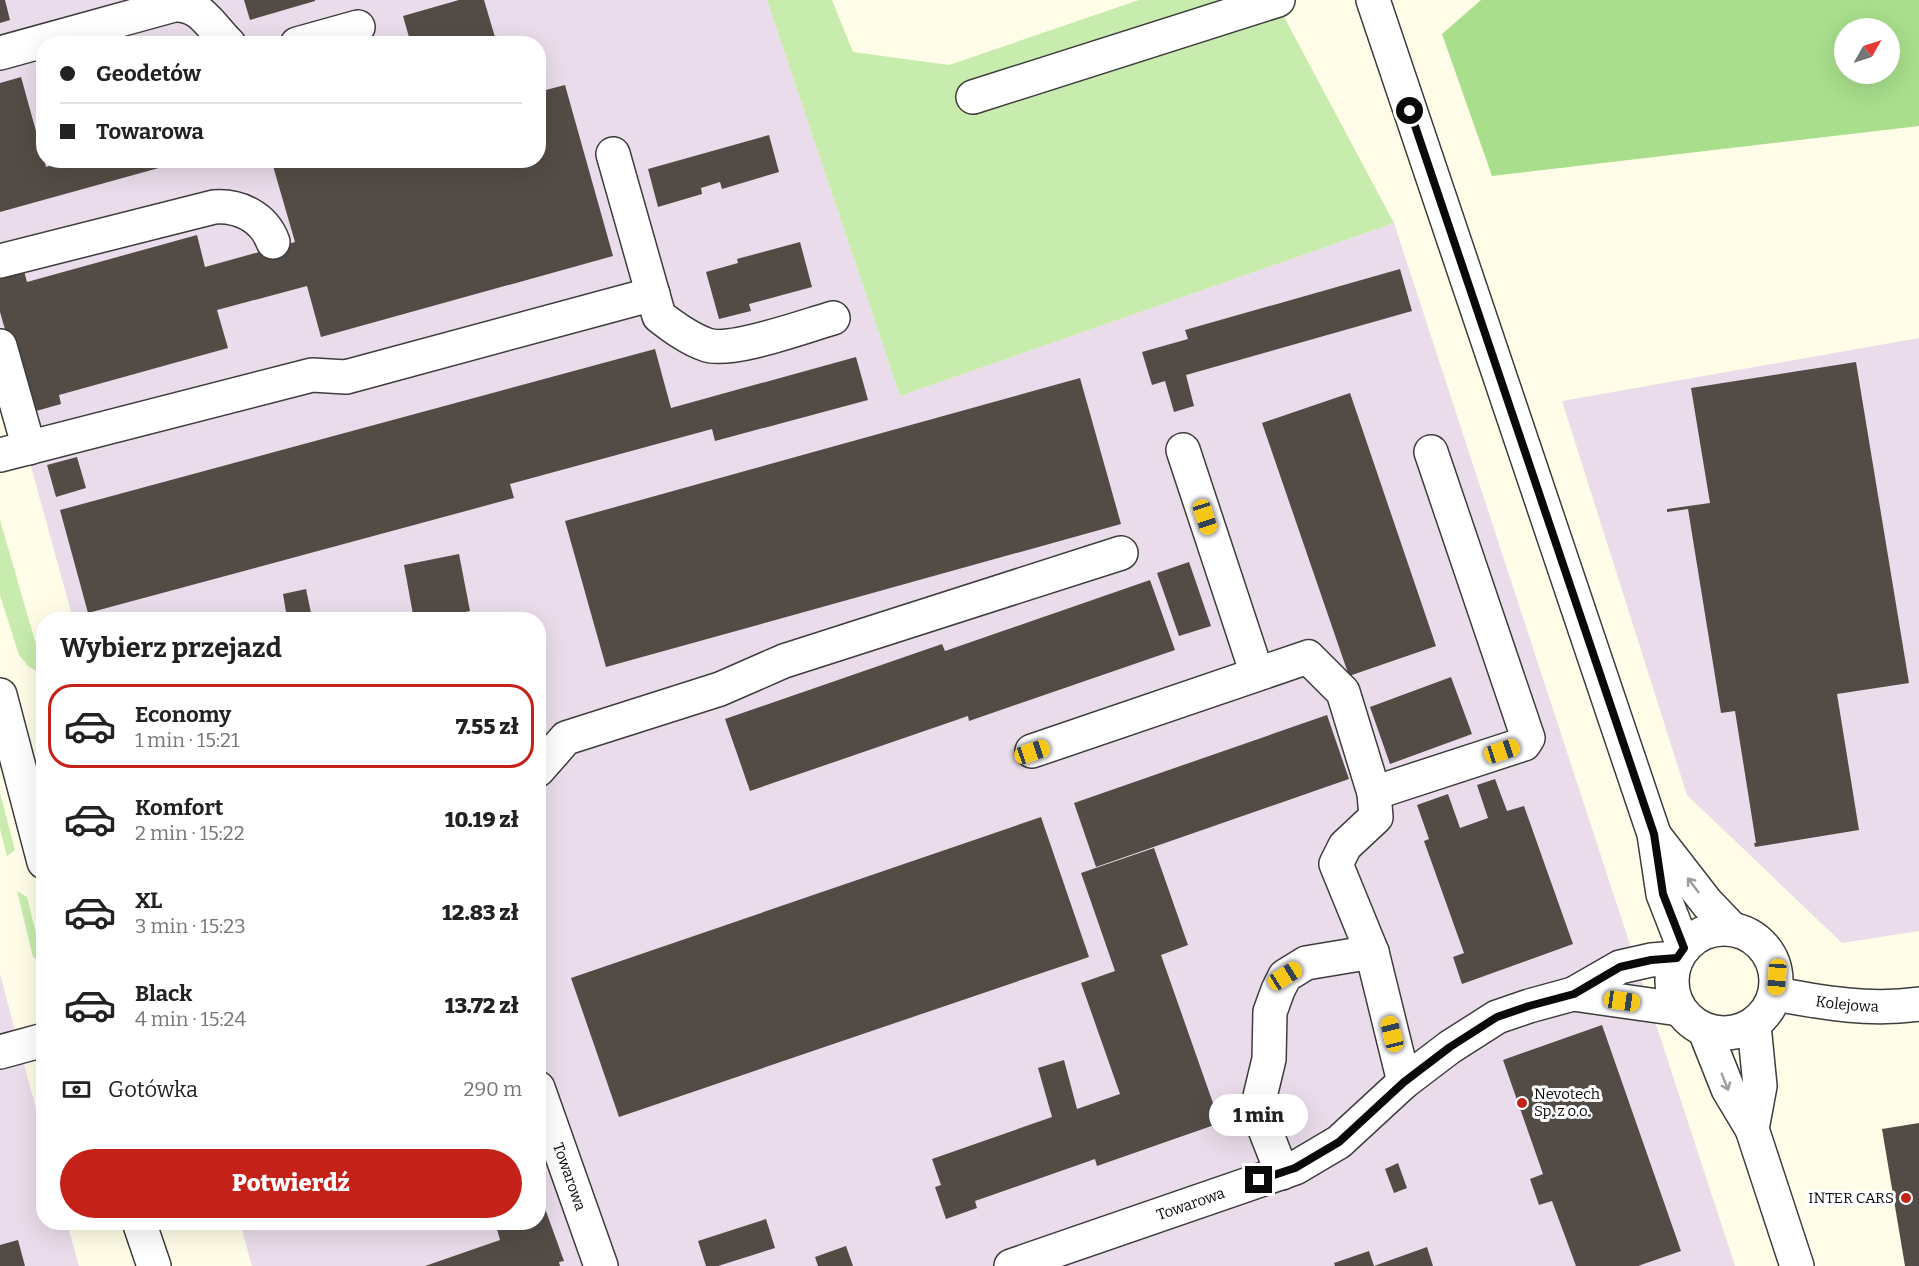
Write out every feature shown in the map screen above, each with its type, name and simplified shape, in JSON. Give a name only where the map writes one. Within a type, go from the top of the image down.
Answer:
[{"type":"street","points":[[973,97],[1278,0]]},
{"type":"street","points":[[1373,0],[1654,834],[1663,894],[1681,953]]},
{"type":"street","points":[[62,36],[185,4],[201,12],[222,36]]},
{"type":"street","points":[[326,36],[358,27]]},
{"type":"street","points":[[0,53],[36,43]]},
{"type":"street","points":[[614,154],[658,316],[679,332],[708,345],[732,346],[833,318]]},
{"type":"street","points":[[0,261],[214,207],[227,206],[242,210],[266,226],[273,242]]},
{"type":"street","points":[[0,346],[15,451],[312,375],[346,377],[653,294]]},
{"type":"street","points":[[1183,450],[1257,674]]},
{"type":"street","points":[[1374,794],[1524,744],[1528,738],[1431,452]]},
{"type":"street","points":[[546,761],[566,738],[720,689],[784,662],[1121,553]]},
{"type":"street","points":[[1032,752],[1308,657],[1343,692],[1374,794],[1376,817],[1345,846],[1336,864],[1372,952],[1404,1082]]},
{"type":"street","points":[[0,695],[36,831]]},
{"type":"street","points":[[1654,834],[1707,903],[1732,929]]},
{"type":"street","points":[[1718,929],[1732,929],[1748,934],[1762,945],[1773,959],[1777,977],[1776,994],[1768,1012],[1754,1025],[1739,1032],[1722,1034],[1705,1031],[1690,1022],[1679,1009],[1673,992],[1672,975],[1681,953],[1694,939],[1718,929]]},
{"type":"street","points":[[1281,1173],[1257,1109],[1269,1059],[1270,1012],[1278,990],[1285,976],[1306,963],[1372,952]]},
{"type":"street","points":[[1574,994],[1620,967],[1681,953]]},
{"type":"street","points":[[1574,994],[1679,1009]]},
{"type":"street","name":"Towarowa","points":[[1011,1266],[1295,1168],[1339,1142],[1404,1082],[1450,1047],[1497,1017],[1574,994]]},
{"type":"street","name":"Kolejowa","points":[[1776,994],[1827,1004],[1878,1008],[1919,1004]]},
{"type":"street","points":[[1752,1130],[1760,1086],[1754,1025]]},
{"type":"street","points":[[1705,1031],[1728,1089],[1752,1130],[1797,1266]]},
{"type":"street","points":[[0,1052],[36,1042]]},
{"type":"street","name":"Towarowa","points":[[546,1111],[600,1266]]},
{"type":"street","points":[[142,1230],[154,1265]]},
{"type":"shaded area","points":[[0,0],[767,0],[900,396],[1394,223],[1735,1266],[252,1266],[242,1230],[546,1230],[546,612],[71,612],[0,354]]},
{"type":"shaded area","points":[[1919,338],[1919,931],[1842,943],[1687,795],[1562,401]]},
{"type":"shaded area","points":[[0,974],[36,1109],[36,1230],[69,1230],[79,1266],[0,1266]]},
{"type":"green space","points":[[767,0],[832,0],[853,52],[949,65],[1139,0],[1275,0],[1394,223],[900,396]]},
{"type":"green space","points":[[1481,0],[1919,0],[1919,126],[1492,176],[1442,34]]},
{"type":"green space","points":[[0,520],[36,645],[36,671],[28,666],[19,655],[0,595]]},
{"type":"green space","points":[[0,793],[15,850],[7,856],[0,829]]},
{"type":"green space","points":[[17,891],[27,897],[36,934],[36,959],[33,957]]},
{"type":"building","points":[[0,0],[5,0],[10,20],[0,23]]},
{"type":"building","points":[[244,0],[315,0],[315,1],[250,20]]},
{"type":"building","points":[[459,0],[484,0],[495,36],[409,36],[403,16]]},
{"type":"building","points":[[21,77],[36,131],[36,168],[159,168],[0,212],[0,83]]},
{"type":"building","points":[[565,85],[613,256],[321,337],[307,286],[217,310],[228,348],[59,395],[61,404],[29,413],[0,312],[0,278],[24,271],[27,282],[197,235],[205,267],[295,242],[274,168],[546,168],[546,90]]},
{"type":"building","points":[[769,135],[779,172],[722,189],[720,182],[701,188],[702,194],[658,207],[648,169]]},
{"type":"building","points":[[800,242],[812,287],[749,304],[751,311],[719,319],[706,272],[738,263],[737,259]]},
{"type":"building","points":[[1400,269],[1412,311],[1186,375],[1194,406],[1174,412],[1165,381],[1152,385],[1142,352],[1188,339],[1185,330]]},
{"type":"building","points":[[655,349],[671,408],[856,357],[868,400],[715,441],[712,429],[510,484],[514,498],[92,612],[88,612],[60,510]]},
{"type":"building","points":[[1856,362],[1909,683],[1837,694],[1859,830],[1755,847],[1735,711],[1721,713],[1688,509],[1667,512],[1667,509],[1710,503],[1691,388]]},
{"type":"building","points":[[1080,378],[1121,524],[606,667],[565,521]]},
{"type":"building","points":[[1350,393],[1436,646],[1349,676],[1262,423]]},
{"type":"building","points":[[77,457],[86,488],[56,497],[47,465]]},
{"type":"building","points":[[459,554],[470,611],[413,612],[404,565]]},
{"type":"building","points":[[1189,562],[1211,626],[1179,636],[1157,573]]},
{"type":"building","points":[[1150,580],[1175,650],[969,721],[968,716],[750,791],[725,719],[942,644],[945,651]]},
{"type":"building","points":[[306,589],[311,612],[286,612],[283,594]]},
{"type":"building","points":[[1451,677],[1472,734],[1390,764],[1370,707]]},
{"type":"building","points":[[1327,715],[1349,779],[1096,867],[1074,803]]},
{"type":"building","points":[[1495,779],[1507,811],[1524,806],[1573,944],[1462,984],[1453,957],[1464,953],[1424,841],[1429,839],[1417,805],[1448,794],[1460,828],[1488,818],[1477,785]]},
{"type":"building","points":[[1041,817],[1089,957],[619,1117],[571,978]]},
{"type":"building","points":[[1154,848],[1188,945],[1161,955],[1220,1123],[1097,1166],[1095,1159],[975,1201],[977,1208],[946,1219],[935,1187],[941,1185],[932,1159],[1052,1117],[1038,1068],[1064,1060],[1077,1109],[1120,1094],[1081,983],[1115,971],[1081,873]]},
{"type":"building","points":[[1602,1025],[1681,1251],[1638,1266],[1576,1266],[1552,1201],[1539,1205],[1530,1179],[1543,1174],[1503,1060]]},
{"type":"building","name":"INTER CARS","points":[[1919,1123],[1919,1266],[1905,1266],[1882,1129]]},
{"type":"building","points":[[1398,1163],[1407,1188],[1394,1193],[1385,1169]]},
{"type":"building","points":[[546,1211],[564,1261],[559,1262],[560,1266],[425,1266],[500,1240],[497,1230],[546,1230]]},
{"type":"building","points":[[766,1219],[775,1248],[718,1266],[706,1266],[698,1241]]},
{"type":"building","points":[[18,1240],[25,1266],[0,1266],[0,1245]]},
{"type":"building","points":[[846,1246],[853,1266],[818,1266],[815,1257]]},
{"type":"building","points":[[1427,1247],[1433,1266],[1374,1266]]},
{"type":"building","points":[[1369,1251],[1374,1266],[1335,1266],[1334,1263]]},
{"type":"place","name":"Nevotech Sp. z o.o.","points":[[1522,1103]]},
{"type":"place","name":"INTER CARS","points":[[1906,1198]]},
{"type":"route","points":[[1259,1180],[1295,1168],[1339,1142],[1404,1082],[1450,1047],[1497,1017],[1574,994],[1620,967],[1651,960],[1677,958],[1684,948],[1663,894],[1654,834],[1410,111]]}]
